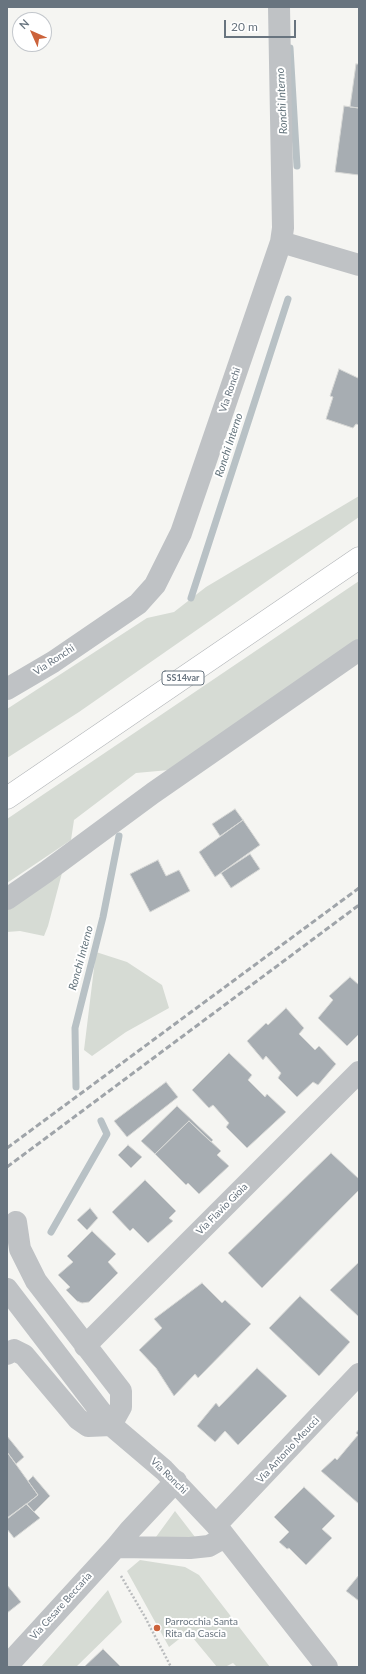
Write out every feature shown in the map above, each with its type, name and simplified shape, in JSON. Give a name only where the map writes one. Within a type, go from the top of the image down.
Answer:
[{"type":"highway","name":"SS14var","points":[[7,798],[359,558]]},
{"type":"street","name":"Via Ronchi","points":[[7,689],[53,662],[138,604],[155,585],[181,533],[281,242],[283,228],[279,7]]},
{"type":"street","points":[[281,242],[359,266]]},
{"type":"street","points":[[7,900],[153,793],[359,650]]},
{"type":"street","name":"Via Flavio Gioia","points":[[85,1346],[359,1072]]},
{"type":"street","points":[[7,1354],[14,1350],[24,1355],[78,1420],[88,1426],[111,1425],[120,1407],[121,1391],[36,1281],[20,1249],[16,1222]]},
{"type":"street","name":"Via Ronchi","points":[[7,1289],[111,1425],[176,1481],[220,1531],[327,1667]]},
{"type":"street","name":"Via Antonio Meucci","points":[[220,1531],[359,1374]]},
{"type":"street","name":"Via Cesare Beccaria","points":[[7,1666],[176,1481]]},
{"type":"street","points":[[112,1551],[209,1546],[220,1531]]},
{"type":"path","points":[[112,1551],[171,1667]]},
{"type":"shaded area","points":[[359,496],[359,517],[79,712],[7,758],[7,709],[147,618],[174,612],[206,587]]},
{"type":"shaded area","points":[[359,581],[359,639],[169,770],[136,773],[74,820],[71,840],[7,883],[7,819]]},
{"type":"shaded area","points":[[62,873],[44,936],[20,931],[7,932],[7,909]]},
{"type":"shaded area","points":[[96,952],[127,962],[162,985],[169,1008],[126,1032],[92,1056],[84,1050]]},
{"type":"shaded area","points":[[175,1511],[195,1537],[153,1541]]},
{"type":"shaded area","points":[[140,1560],[185,1567],[199,1575],[270,1667],[237,1667],[233,1663],[225,1667],[217,1667],[188,1632],[169,1647],[127,1571]]},
{"type":"shaded area","points":[[108,1590],[122,1622],[76,1667],[41,1667]]},
{"type":"building","points":[[356,64],[359,64],[359,108],[350,107]]},
{"type":"building","points":[[344,106],[359,108],[359,175],[335,172]]},
{"type":"building","points":[[339,369],[358,378],[359,374],[359,425],[356,424],[353,428],[326,419],[333,397],[330,396]]},
{"type":"building","points":[[235,809],[243,820],[220,836],[212,824]]},
{"type":"building","points":[[243,820],[260,845],[215,877],[199,852]]},
{"type":"building","points":[[250,854],[260,869],[231,888],[221,873]]},
{"type":"building","points":[[158,860],[166,876],[179,870],[190,891],[150,912],[130,874]]},
{"type":"building","points":[[350,977],[359,985],[359,1034],[347,1046],[318,1018],[333,1000],[329,996]]},
{"type":"building","points":[[286,1008],[304,1028],[299,1034],[315,1050],[319,1046],[336,1064],[318,1085],[313,1082],[297,1097],[278,1078],[281,1073],[266,1056],[263,1060],[247,1041],[266,1023],[268,1025]]},
{"type":"building","points":[[229,1053],[252,1075],[248,1080],[265,1097],[267,1094],[286,1112],[247,1148],[226,1127],[229,1123],[213,1105],[209,1108],[192,1090]]},
{"type":"building","points":[[166,1082],[178,1097],[127,1137],[114,1121]]},
{"type":"building","points":[[177,1106],[213,1140],[211,1142],[189,1121],[155,1154],[141,1141]]},
{"type":"building","points":[[189,1121],[221,1151],[217,1155],[229,1166],[199,1194],[188,1183],[186,1185],[155,1154]]},
{"type":"building","points":[[128,1145],[142,1157],[131,1168],[118,1155]]},
{"type":"building","points":[[331,1153],[359,1179],[359,1190],[262,1288],[228,1253]]},
{"type":"building","points":[[145,1180],[176,1211],[169,1218],[173,1221],[148,1243],[133,1228],[130,1231],[112,1212]]},
{"type":"building","points":[[90,1208],[98,1218],[87,1230],[77,1220]]},
{"type":"building","points":[[92,1231],[116,1254],[108,1262],[118,1273],[89,1302],[82,1303],[77,1301],[66,1290],[70,1287],[58,1275],[73,1262],[67,1256]]},
{"type":"building","points":[[359,1262],[359,1317],[330,1290]]},
{"type":"building","points":[[202,1283],[222,1303],[225,1300],[251,1324],[198,1378],[195,1374],[174,1396],[156,1368],[139,1350],[162,1328],[154,1319]]},
{"type":"building","points":[[300,1296],[350,1342],[319,1376],[269,1328]]},
{"type":"building","points":[[257,1368],[287,1396],[238,1445],[225,1431],[215,1442],[197,1426],[216,1403],[219,1407]]},
{"type":"building","points":[[359,1429],[359,1504],[321,1471],[335,1458],[337,1460],[358,1435],[356,1433]]},
{"type":"building","points":[[7,1436],[24,1457],[16,1464],[7,1452]]},
{"type":"building","points":[[7,1452],[38,1495],[7,1519]]},
{"type":"building","points":[[33,1476],[50,1496],[34,1512],[27,1504],[38,1495],[28,1481]]},
{"type":"building","points":[[304,1487],[335,1516],[322,1529],[332,1538],[306,1565],[289,1548],[287,1549],[279,1542],[289,1532],[274,1517]]},
{"type":"building","points":[[26,1504],[40,1518],[14,1538],[7,1529],[7,1518]]},
{"type":"building","points":[[359,1575],[359,1601],[346,1591]]},
{"type":"building","points":[[7,1585],[21,1602],[7,1613]]},
{"type":"building","points":[[103,1649],[121,1667],[84,1667]]},
{"type":"waterway","name":"Ronchi Interno","points":[[290,48],[297,166]]},
{"type":"waterway","name":"Ronchi Interno","points":[[191,598],[288,299]]},
{"type":"waterway","name":"Ronchi Interno","points":[[76,1087],[75,1028],[103,917],[119,836]]},
{"type":"waterway","name":"Ronchi Interno","points":[[51,1232],[107,1134],[101,1121]]},
{"type":"railway","points":[[7,1148],[359,888]]},
{"type":"railway","points":[[7,1167],[359,905]]},
{"type":"place","name":"Parrocchia Santa Rita da Cascia","points":[[157,1628]]}]
